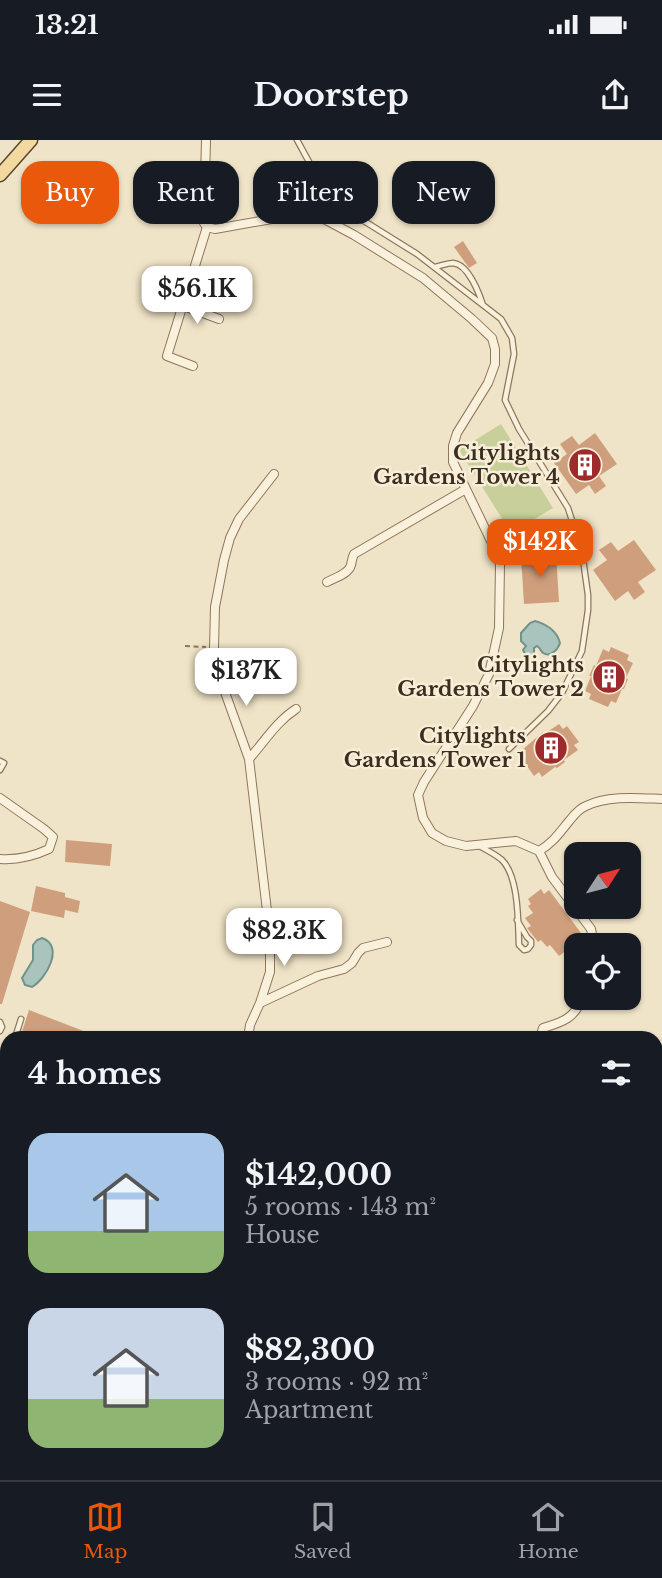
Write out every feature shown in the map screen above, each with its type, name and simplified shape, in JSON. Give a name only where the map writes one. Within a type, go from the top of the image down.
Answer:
[{"type":"main road","points":[[0,175],[31,140]]},
{"type":"street","points":[[206,140],[204,223],[207,227],[215,229],[306,213],[326,220],[423,278],[492,338],[495,364],[488,383],[457,433],[453,446],[453,462],[500,564],[499,628],[489,674],[473,706],[418,795],[423,818],[432,833],[446,841],[466,846],[516,841],[539,851],[552,877],[593,933]]},
{"type":"street","points":[[193,366],[167,356],[207,227]]},
{"type":"street","points":[[184,306],[219,319]]},
{"type":"street","points":[[249,1031],[270,971],[270,936],[249,759],[217,670],[214,648],[215,607],[230,538],[239,519],[274,474]]},
{"type":"street","points":[[327,582],[351,567],[351,557],[354,554],[466,489]]},
{"type":"street","points":[[249,759],[279,721],[296,709]]},
{"type":"street","points":[[0,798],[52,837],[49,849],[40,853],[11,860],[0,859]]},
{"type":"street","points":[[539,851],[551,844],[584,806],[613,799],[662,799]]},
{"type":"street","points":[[260,1003],[318,976],[344,969],[363,948],[387,942]]},
{"type":"street","points":[[542,1031],[543,1028],[564,1020],[578,1010]]},
{"type":"lane","points":[[297,140],[329,195],[340,206],[417,254],[484,305],[501,319],[512,338],[514,354],[505,400],[519,429],[568,508],[582,552],[588,595],[587,625],[582,650],[562,693],[509,750]]},
{"type":"lane","points":[[435,268],[453,263],[459,266],[475,284],[484,305]]},
{"type":"lane","points":[[0,761],[5,763],[0,770]]},
{"type":"lane","points":[[477,845],[504,862],[514,881],[517,920],[519,941],[519,945],[522,949],[528,949],[532,943],[517,920]]},
{"type":"lane","points":[[519,941],[527,937]]},
{"type":"lane","points":[[17,1031],[21,1019]]},
{"type":"lane","points":[[0,1023],[0,1031]]},
{"type":"path","points":[[185,646],[214,648]]},
{"type":"green space","points":[[501,424],[553,508],[511,533],[459,450]]},
{"type":"water","points":[[535,621],[550,629],[560,643],[551,654],[543,653],[537,646],[534,648],[534,654],[527,657],[523,650],[526,646],[521,641],[521,633]]},
{"type":"water","points":[[42,938],[49,942],[53,955],[43,977],[32,987],[25,985],[22,978],[33,960],[33,945]]},
{"type":"building","points":[[463,241],[477,263],[469,268],[454,247]]},
{"type":"building","name":"Citylights Gardens Tower 4","points":[[595,433],[617,464],[599,476],[606,486],[595,494],[589,485],[576,494],[554,463],[567,454],[560,444],[572,436],[579,445]]},
{"type":"building","points":[[634,540],[656,570],[638,582],[645,592],[634,600],[628,591],[615,601],[593,570],[607,560],[599,550],[611,542],[618,551]]},
{"type":"building","points":[[556,553],[559,602],[524,604],[521,556]]},
{"type":"building","name":"Citylights Gardens Tower 2","points":[[611,647],[629,655],[627,660],[633,663],[624,689],[616,703],[611,701],[608,707],[589,699],[591,694],[585,691],[589,676],[603,649],[609,652]]},
{"type":"building","name":"Citylights Gardens Tower 1","points":[[559,724],[563,729],[567,726],[579,742],[574,745],[578,750],[542,777],[539,772],[534,776],[522,759],[526,756],[522,750],[543,732],[544,734]]},
{"type":"building","points":[[66,840],[112,844],[110,866],[65,862]]},
{"type":"building","points":[[36,886],[65,893],[65,897],[80,901],[78,913],[65,910],[64,918],[31,911]]},
{"type":"building","points":[[541,889],[544,894],[549,890],[564,910],[564,919],[571,919],[581,933],[564,933],[564,952],[559,956],[550,945],[547,947],[541,940],[538,942],[527,928],[531,926],[525,918],[533,913],[528,906],[531,904],[528,899]]},
{"type":"building","points":[[0,901],[30,912],[2,1004],[0,1004]]},
{"type":"building","points":[[29,1010],[83,1031],[22,1031]]},
{"type":"place","name":"Citylights Gardens Tower 4","points":[[585,465]]},
{"type":"place","name":"Citylights Gardens Tower 2","points":[[609,677]]},
{"type":"place","name":"Citylights Gardens Tower 1","points":[[551,748]]}]
